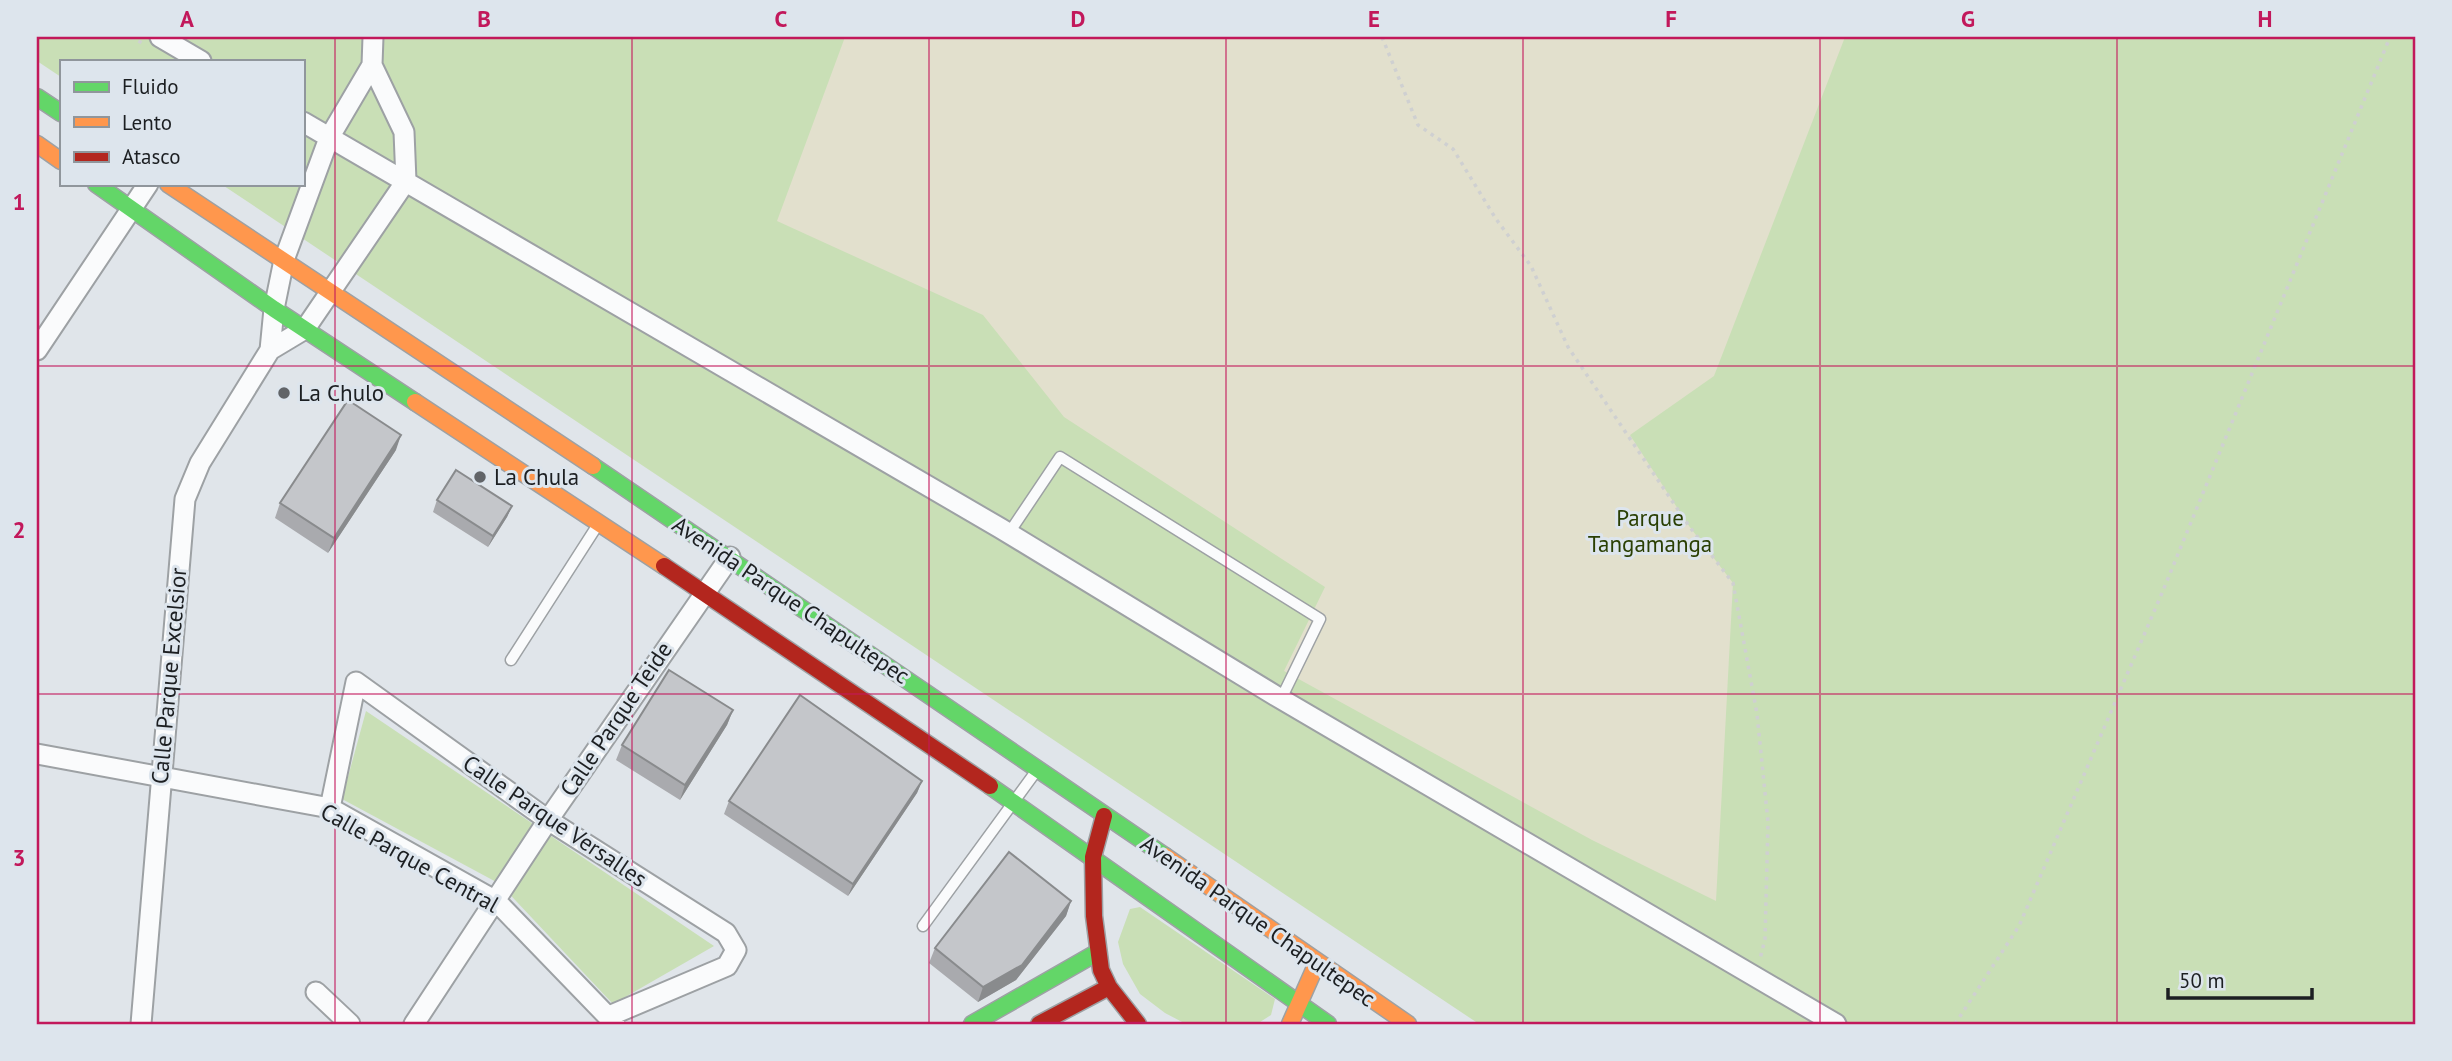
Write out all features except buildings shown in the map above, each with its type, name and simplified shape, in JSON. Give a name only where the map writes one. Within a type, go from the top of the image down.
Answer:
[{"type":"main road","points":[[37,97],[60,112]]},
{"type":"main road","points":[[37,144],[60,160]]},
{"type":"main road","name":"Avenida Parque Chapultepec","points":[[99,186],[274,309],[703,592],[1014,803],[1328,1024]]},
{"type":"main road","name":"Avenida Parque Chapultepec","points":[[171,186],[730,557],[1408,1024]]},
{"type":"main road","points":[[1104,816],[1093,857],[1094,916],[1101,970],[1109,987],[1138,1024]]},
{"type":"main road","points":[[972,1024],[1098,951]]},
{"type":"main road","points":[[1290,1024],[1317,963]]},
{"type":"main road","points":[[1039,1024],[1109,987]]},
{"type":"street","points":[[160,37],[199,60]]},
{"type":"street","points":[[305,329],[406,181],[404,132],[372,65],[373,37]]},
{"type":"street","name":"Calle Parque Excelsior","points":[[141,1024],[159,774],[185,499],[200,463],[270,350],[274,309],[284,260],[329,138],[372,65]]},
{"type":"street","points":[[304,123],[1009,533],[1281,699],[1836,1024]]},
{"type":"street","points":[[37,350],[147,186]]},
{"type":"street","name":"Calle Parque Excelsior","points":[[270,350],[305,329]]},
{"type":"street","name":"Calle Parque Teide","points":[[414,1024],[548,820],[703,592],[730,557]]},
{"type":"street","name":"Calle Parque Versalles","points":[[330,808],[356,682],[548,820],[726,933],[736,950],[727,966],[612,1020]]},
{"type":"street","name":"Calle Parque Central","points":[[37,754],[159,774],[330,808],[496,901],[612,1020]]},
{"type":"street","points":[[316,992],[344,1023]]},
{"type":"lane","points":[[1009,533],[1060,457],[1320,619],[1281,699]]},
{"type":"lane","points":[[511,660],[599,523]]},
{"type":"lane","points":[[923,926],[1038,769]]},
{"type":"path","points":[[1382,37],[1418,125],[1453,149],[1496,219],[1531,266],[1568,347],[1689,526],[1733,583],[1757,714],[1768,822],[1765,939],[1754,978]]},
{"type":"path","points":[[1955,1024],[2019,926],[2157,606],[2390,37]]},
{"type":"green space","name":"Parque Tangamanga","points":[[37,37],[2415,37],[2415,1024],[1479,1024],[224,186],[304,186],[304,60],[60,60],[60,76],[37,61]]},
{"type":"green space","points":[[366,711],[714,946],[613,1004],[500,884],[342,799]]},
{"type":"green space","points":[[1140,907],[1275,999],[1271,1015],[1257,1024],[1186,1024],[1165,1013],[1140,994],[1123,964],[1118,942],[1130,909]]},
{"type":"sand","points":[[845,37],[1845,37],[1714,376],[1630,435],[1689,526],[1733,583],[1716,901],[1592,840],[1284,671],[1325,587],[1064,417],[983,315],[777,221]]},
{"type":"traffic: fast","points":[[37,97],[60,112]]},
{"type":"traffic: fast","points":[[99,186],[274,309],[415,402]]},
{"type":"traffic: fast","points":[[593,466],[1165,856]]},
{"type":"traffic: fast","points":[[990,786],[1328,1024]]},
{"type":"traffic: fast","points":[[972,1024],[1098,952]]},
{"type":"traffic: slow","points":[[37,144],[60,160]]},
{"type":"traffic: slow","points":[[171,186],[593,466]]},
{"type":"traffic: slow","points":[[415,402],[664,566]]},
{"type":"traffic: slow","points":[[1165,856],[1408,1024]]},
{"type":"traffic: slow","points":[[1290,1024],[1317,963]]},
{"type":"traffic: jam","points":[[664,566],[990,786]]},
{"type":"traffic: jam","points":[[1104,816],[1093,857],[1094,916],[1101,970],[1109,987],[1138,1024]]},
{"type":"traffic: jam","points":[[1039,1024],[1109,987]]},
{"type":"place","name":"La Chulo","points":[[284,393]]},
{"type":"place","name":"La Chula","points":[[480,477]]}]
